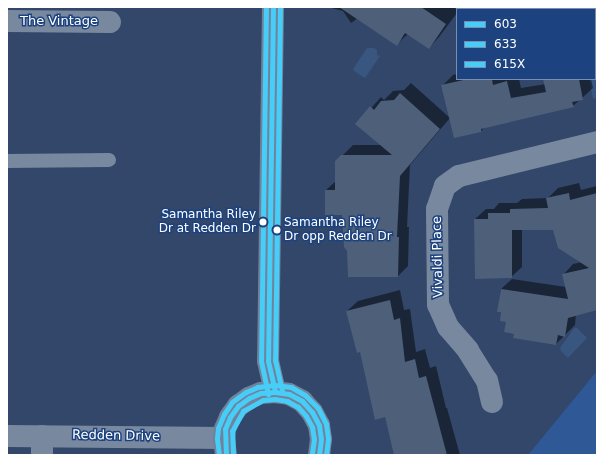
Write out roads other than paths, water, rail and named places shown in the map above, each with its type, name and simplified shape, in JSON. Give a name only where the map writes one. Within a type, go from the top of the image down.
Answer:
[{"type":"main road","points":[[273,7],[268,361],[274,392]]},
{"type":"main road","points":[[225,446],[230,417],[238,406],[249,398],[261,393],[274,392],[289,394],[302,401],[312,412],[319,425],[321,439],[319,455]]},
{"type":"street","name":"The Vintage","points":[[7,21],[110,22]]},
{"type":"street","name":"Vivaldi Place","points":[[492,402],[487,382],[468,350],[448,326],[438,304],[437,209],[445,186],[459,176],[597,142]]},
{"type":"street","name":"Redden Drive","points":[[7,436],[42,445],[225,446]]},
{"type":"lane","points":[[7,161],[109,160]]},
{"type":"place","name":"Samantha Riley Dr at Redden Dr","points":[[263,222]]},
{"type":"place","name":"Samantha Riley Dr opp Redden Dr","points":[[277,230]]}]
